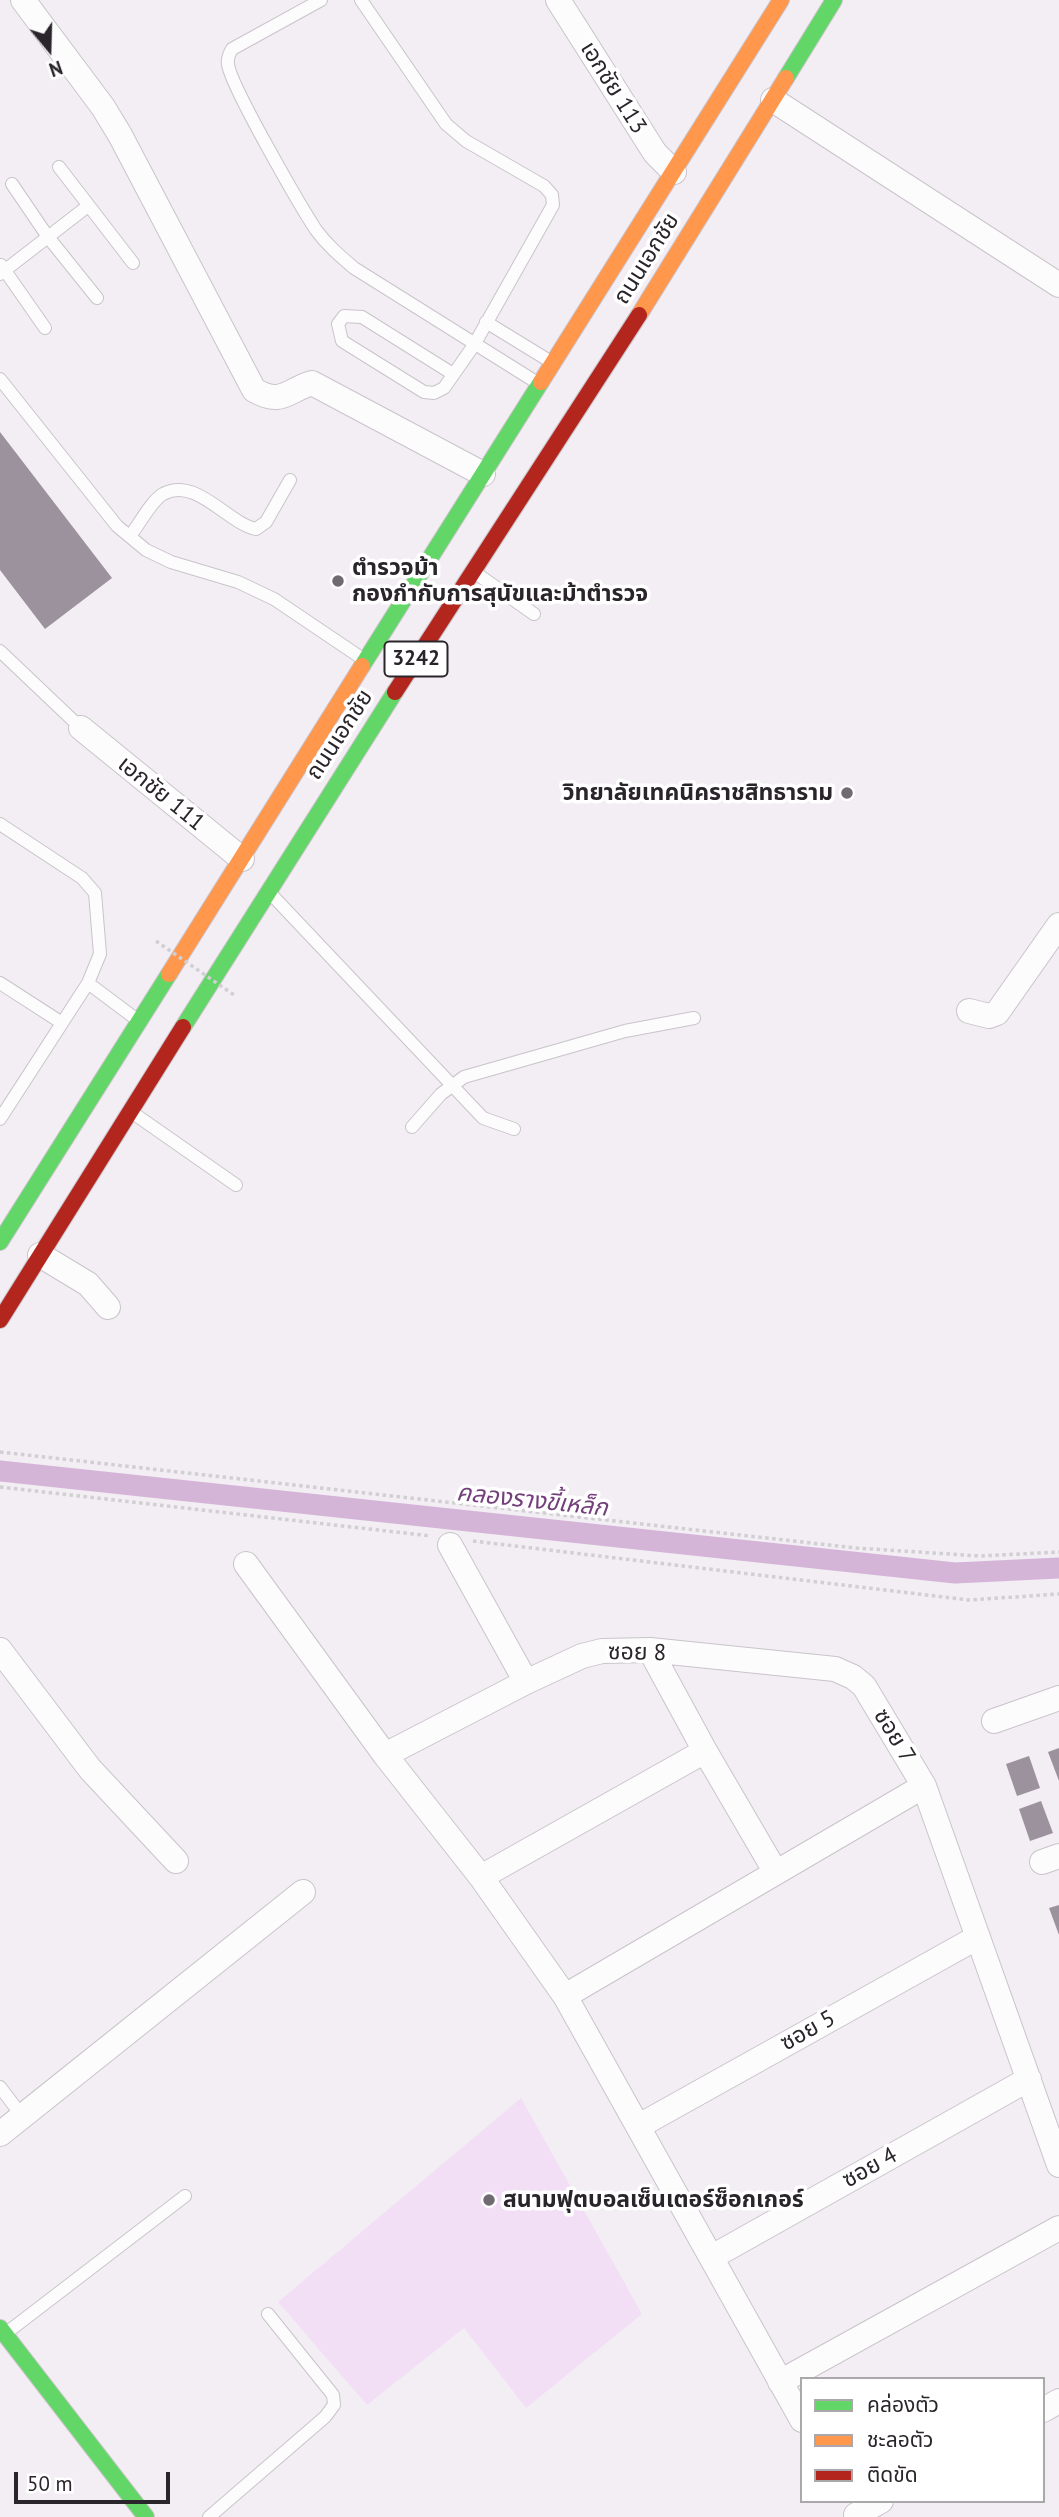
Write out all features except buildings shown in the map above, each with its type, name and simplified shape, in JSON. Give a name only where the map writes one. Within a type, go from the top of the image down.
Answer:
[{"type":"main road","name":"ถนนเอกชัย","points":[[7,1239],[139,1021],[781,0]]},
{"type":"main road","name":"ถนนเอกชัย","points":[[0,1320],[34,1252],[130,1111],[268,890],[653,293],[834,0]]},
{"type":"main road","points":[[2,2331],[146,2517]]},
{"type":"street","points":[[23,0],[103,107],[120,135],[254,390],[268,398],[283,398],[312,383],[483,474]]},
{"type":"street","name":"เอกชัย 113","points":[[558,0],[654,153],[674,172]]},
{"type":"street","points":[[773,100],[1059,285]]},
{"type":"street","name":"เอกชัย 111","points":[[81,728],[242,859]]},
{"type":"street","points":[[969,1011],[989,1016],[997,1013],[1059,925]]},
{"type":"street","points":[[34,1252],[88,1284],[108,1307]]},
{"type":"street","points":[[455,1541],[526,1682]]},
{"type":"street","points":[[246,1564],[385,1755],[481,1877],[565,1996],[800,2417]]},
{"type":"street","points":[[0,1650],[90,1769],[176,1861]]},
{"type":"street","name":"ซอย 8","points":[[385,1755],[526,1682],[582,1656],[603,1650],[650,1650],[835,1669],[853,1677],[864,1686]]},
{"type":"street","points":[[650,1650],[775,1871]]},
{"type":"street","name":"ซอย 7","points":[[864,1686],[924,1786],[1059,2165]]},
{"type":"street","points":[[994,1721],[1059,1698]]},
{"type":"street","points":[[481,1877],[705,1751]]},
{"type":"street","points":[[565,1996],[924,1786]]},
{"type":"street","points":[[0,2134],[303,1892]]},
{"type":"street","name":"ซอย 5","points":[[639,2126],[978,1937]]},
{"type":"street","name":"ซอย 4","points":[[712,2257],[1029,2079]]},
{"type":"street","points":[[780,2382],[1059,2228]]},
{"type":"street","points":[[854,2511],[876,2503]]},
{"type":"lane","points":[[321,0],[232,49],[228,66],[315,228],[331,248],[354,268],[540,384]]},
{"type":"lane","points":[[361,0],[446,124],[466,141],[544,186],[552,195],[554,205],[474,345],[444,388],[434,393],[424,393],[342,341],[338,324],[344,316],[362,317],[453,374]]},
{"type":"lane","points":[[59,167],[133,263]]},
{"type":"lane","points":[[12,184],[48,237],[97,299]]},
{"type":"lane","points":[[45,328],[2,270],[88,206]]},
{"type":"lane","points":[[486,321],[553,363]]},
{"type":"lane","points":[[0,379],[117,526],[146,550],[171,562],[238,582],[274,599],[366,661]]},
{"type":"lane","points":[[130,536],[162,494],[175,491],[198,495],[243,526],[256,529],[266,522],[290,480]]},
{"type":"lane","points":[[473,571],[534,614]]},
{"type":"lane","points":[[0,651],[81,728]]},
{"type":"lane","points":[[0,824],[82,878],[95,893],[100,954],[88,983],[0,1119]]},
{"type":"lane","points":[[268,890],[483,1118],[514,1129]]},
{"type":"lane","points":[[0,982],[62,1023]]},
{"type":"lane","points":[[88,983],[139,1021]]},
{"type":"lane","points":[[412,1127],[441,1094],[464,1077],[625,1031],[694,1018]]},
{"type":"lane","points":[[130,1111],[236,1185]]},
{"type":"lane","points":[[0,2087],[22,2116]]},
{"type":"lane","points":[[2,2331],[185,2196]]},
{"type":"lane","points":[[209,2517],[326,2417],[334,2405],[333,2395],[268,2314]]},
{"type":"path","points":[[156,941],[234,995]]},
{"type":"path","points":[[0,1452],[856,1548],[980,1556],[1059,1552]]},
{"type":"path","points":[[0,1487],[969,1600],[1059,1594]]},
{"type":"shaded area","name":"สนามฟุตบอลเซ็นเตอร์ซ็อกเกอร์","points":[[521,2098],[642,2314],[526,2408],[464,2328],[367,2405],[278,2302]]},
{"type":"waterway","name":"คลองรางขี้เหล็ก","points":[[0,1471],[955,1573],[1059,1568]]},
{"type":"traffic: fast","points":[[786,78],[834,0]]},
{"type":"traffic: fast","points":[[362,666],[541,382]]},
{"type":"traffic: fast","points":[[183,1027],[395,692]]},
{"type":"traffic: fast","points":[[0,1242],[169,974]]},
{"type":"traffic: fast","points":[[0,2328],[146,2517]]},
{"type":"traffic: slow","points":[[541,382],[781,0]]},
{"type":"traffic: slow","points":[[639,315],[786,78]]},
{"type":"traffic: slow","points":[[169,974],[362,666]]},
{"type":"traffic: jam","points":[[395,692],[639,315]]},
{"type":"traffic: jam","points":[[0,1320],[183,1027]]},
{"type":"place","name":"ตำรวจม้า กองกำกับการสุนัขและม้าตำรวจ","points":[[338,581]]},
{"type":"place","name":"วิทยาลัยเทคนิคราชสิทธาราม","points":[[847,793]]},
{"type":"place","name":"สนามฟุตบอลเซ็นเตอร์ซ็อกเกอร์","points":[[489,2200]]}]
